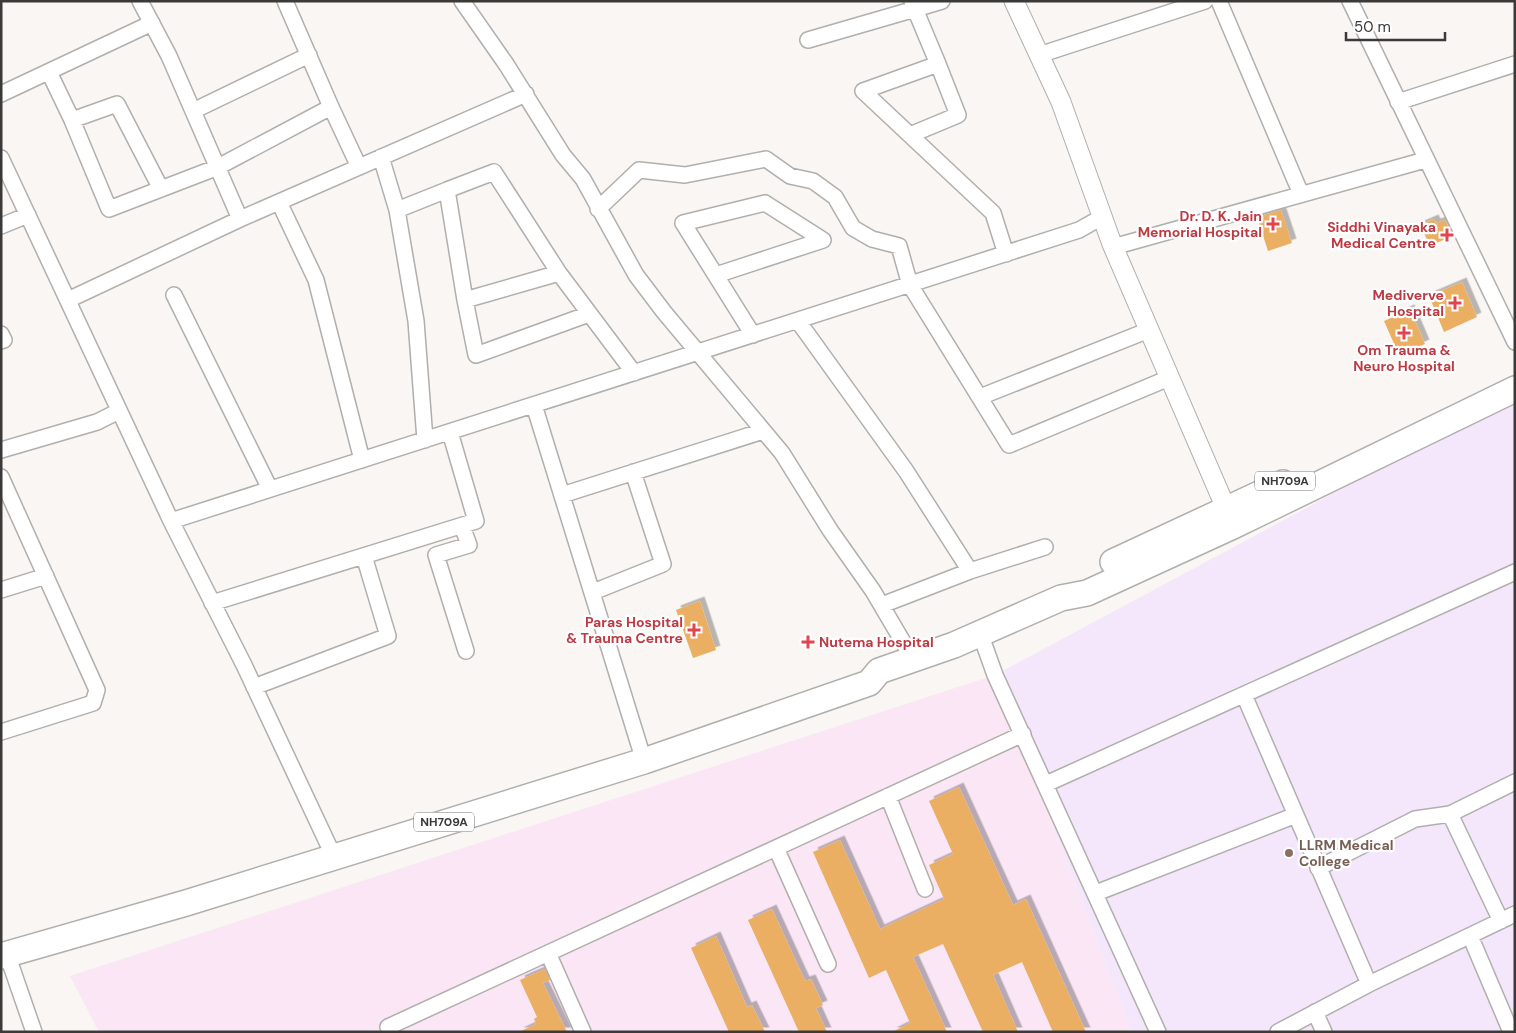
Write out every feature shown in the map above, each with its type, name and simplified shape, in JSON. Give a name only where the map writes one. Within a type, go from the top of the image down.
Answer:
[{"type":"highway","name":"NH709A","points":[[3,950],[186,903],[331,849],[869,683],[879,671],[980,633],[1061,598],[1087,593],[1515,370]]},
{"type":"highway","name":"NH709A","points":[[1230,518],[1515,389]]},
{"type":"street","points":[[140,1],[193,112],[240,219]]},
{"type":"street","points":[[285,1],[359,167]]},
{"type":"street","points":[[462,1],[526,94],[563,155],[583,179],[636,275],[698,353],[782,453],[882,605],[913,659]]},
{"type":"street","points":[[808,40],[913,5],[942,1]]},
{"type":"street","points":[[1014,1],[1061,102],[1113,247],[1230,518]]},
{"type":"street","points":[[1039,55],[1205,1]]},
{"type":"street","points":[[1219,1],[1301,194]]},
{"type":"street","points":[[1350,1],[1425,160],[1515,342]]},
{"type":"street","points":[[910,135],[958,115],[913,5]]},
{"type":"street","points":[[1,94],[152,23]]},
{"type":"street","points":[[193,112],[308,54]]},
{"type":"street","points":[[938,64],[863,91],[993,213],[1006,254]]},
{"type":"street","points":[[1398,102],[1515,64]]},
{"type":"street","points":[[49,72],[72,120],[109,209],[218,167],[331,107]]},
{"type":"street","points":[[68,300],[240,219],[526,94]]},
{"type":"street","points":[[72,120],[117,104],[161,189]]},
{"type":"street","points":[[1,158],[171,521],[254,687],[331,849]]},
{"type":"street","points":[[381,158],[397,210],[416,321],[424,440]]},
{"type":"street","points":[[598,209],[640,170],[685,175],[766,159],[790,176],[813,181],[835,197],[853,228],[872,239],[899,246],[910,285],[1009,445],[1169,378]]},
{"type":"street","points":[[1113,247],[1425,160]]},
{"type":"street","points":[[397,210],[494,172],[559,273],[634,373]]},
{"type":"street","points":[[447,190],[476,355],[589,314]]},
{"type":"street","points":[[279,202],[316,280],[362,460]]},
{"type":"street","points":[[716,275],[823,240],[765,203],[684,223],[716,275],[753,335]]},
{"type":"street","points":[[1,226],[28,215]]},
{"type":"street","points":[[171,521],[1006,254],[1079,230],[1102,217]]},
{"type":"street","points":[[465,300],[559,273]]},
{"type":"street","points":[[174,295],[270,489]]},
{"type":"street","points":[[798,321],[906,471],[970,571]]},
{"type":"street","points":[[980,397],[1149,330]]},
{"type":"street","points":[[1,334],[4,340],[1,341]]},
{"type":"street","points":[[534,405],[641,752]]},
{"type":"street","points":[[1,450],[97,422],[119,411]]},
{"type":"street","points":[[562,495],[763,431]]},
{"type":"street","points":[[212,602],[476,521],[450,432]]},
{"type":"street","points":[[593,592],[663,564],[633,472]]},
{"type":"street","points":[[1,477],[96,690],[93,703],[1,732]]},
{"type":"street","points":[[462,526],[469,545],[436,556],[466,650]]},
{"type":"street","points":[[882,605],[970,571],[1046,547]]},
{"type":"street","points":[[254,687],[388,636],[364,556]]},
{"type":"street","points":[[1046,784],[1515,572]]},
{"type":"street","points":[[1,590],[46,576]]},
{"type":"street","points":[[980,633],[996,675],[1158,1032]]},
{"type":"street","points":[[1244,694],[1369,984]]},
{"type":"street","points":[[391,1032],[388,1027],[1023,734]]},
{"type":"street","points":[[1318,868],[1415,819],[1450,814],[1515,782]]},
{"type":"street","points":[[888,796],[925,890]]},
{"type":"street","points":[[1278,1032],[1369,984],[1508,918],[1450,814]]},
{"type":"street","points":[[1096,893],[1296,815]]},
{"type":"street","points":[[776,848],[828,964]]},
{"type":"street","points":[[1474,945],[1511,1032]]},
{"type":"street","points":[[3,950],[34,1032]]},
{"type":"street","points":[[548,953],[583,1032]]},
{"type":"street","points":[[1315,1012],[1324,1032]]},
{"type":"shaded area","name":"LLRM Medical College","points":[[1515,396],[1515,1032],[1132,1032],[995,675]]},
{"type":"shaded area","points":[[995,675],[1132,1032],[99,1032],[70,976]]},
{"type":"building","points":[[1281,210],[1292,243],[1268,251],[1257,217]]},
{"type":"building","points":[[1434,219],[1436,223],[1445,220],[1452,236],[1430,246],[1420,225]]},
{"type":"building","points":[[1462,282],[1477,317],[1444,332],[1429,296]]},
{"type":"building","points":[[1410,309],[1425,344],[1399,355],[1384,321]]},
{"type":"building","points":[[700,601],[716,650],[693,658],[676,610]]},
{"type":"building","points":[[959,787],[1013,905],[1026,899],[1086,1032],[1053,1032],[1022,962],[993,975],[1018,1032],[983,1032],[943,944],[913,957],[947,1032],[892,1032],[910,1023],[886,970],[869,978],[813,852],[840,840],[880,929],[944,899],[929,865],[953,854],[929,801]]},
{"type":"building","points":[[772,909],[805,981],[811,979],[823,1005],[816,1008],[827,1032],[799,1032],[748,920]]},
{"type":"building","points":[[716,936],[747,1007],[752,1005],[765,1032],[729,1032],[691,948]]},
{"type":"building","points":[[545,969],[550,980],[543,983],[567,1032],[519,1032],[536,1024],[534,1019],[537,1017],[520,980]]},
{"type":"place","name":"Dr. D. K. Jain Memorial Hospital","points":[[1273,224]]},
{"type":"place","name":"Siddhi Vinayaka Medical Centre","points":[[1447,235]]},
{"type":"place","name":"Mediverve Hospital","points":[[1455,303]]},
{"type":"place","name":"Om Trauma & Neuro Hospital","points":[[1404,333]]},
{"type":"place","name":"Paras Hospital & Trauma Centre","points":[[694,630]]},
{"type":"place","name":"Nutema Hospital","points":[[808,642]]},
{"type":"place","name":"LLRM Medical College","points":[[1289,853]]}]
